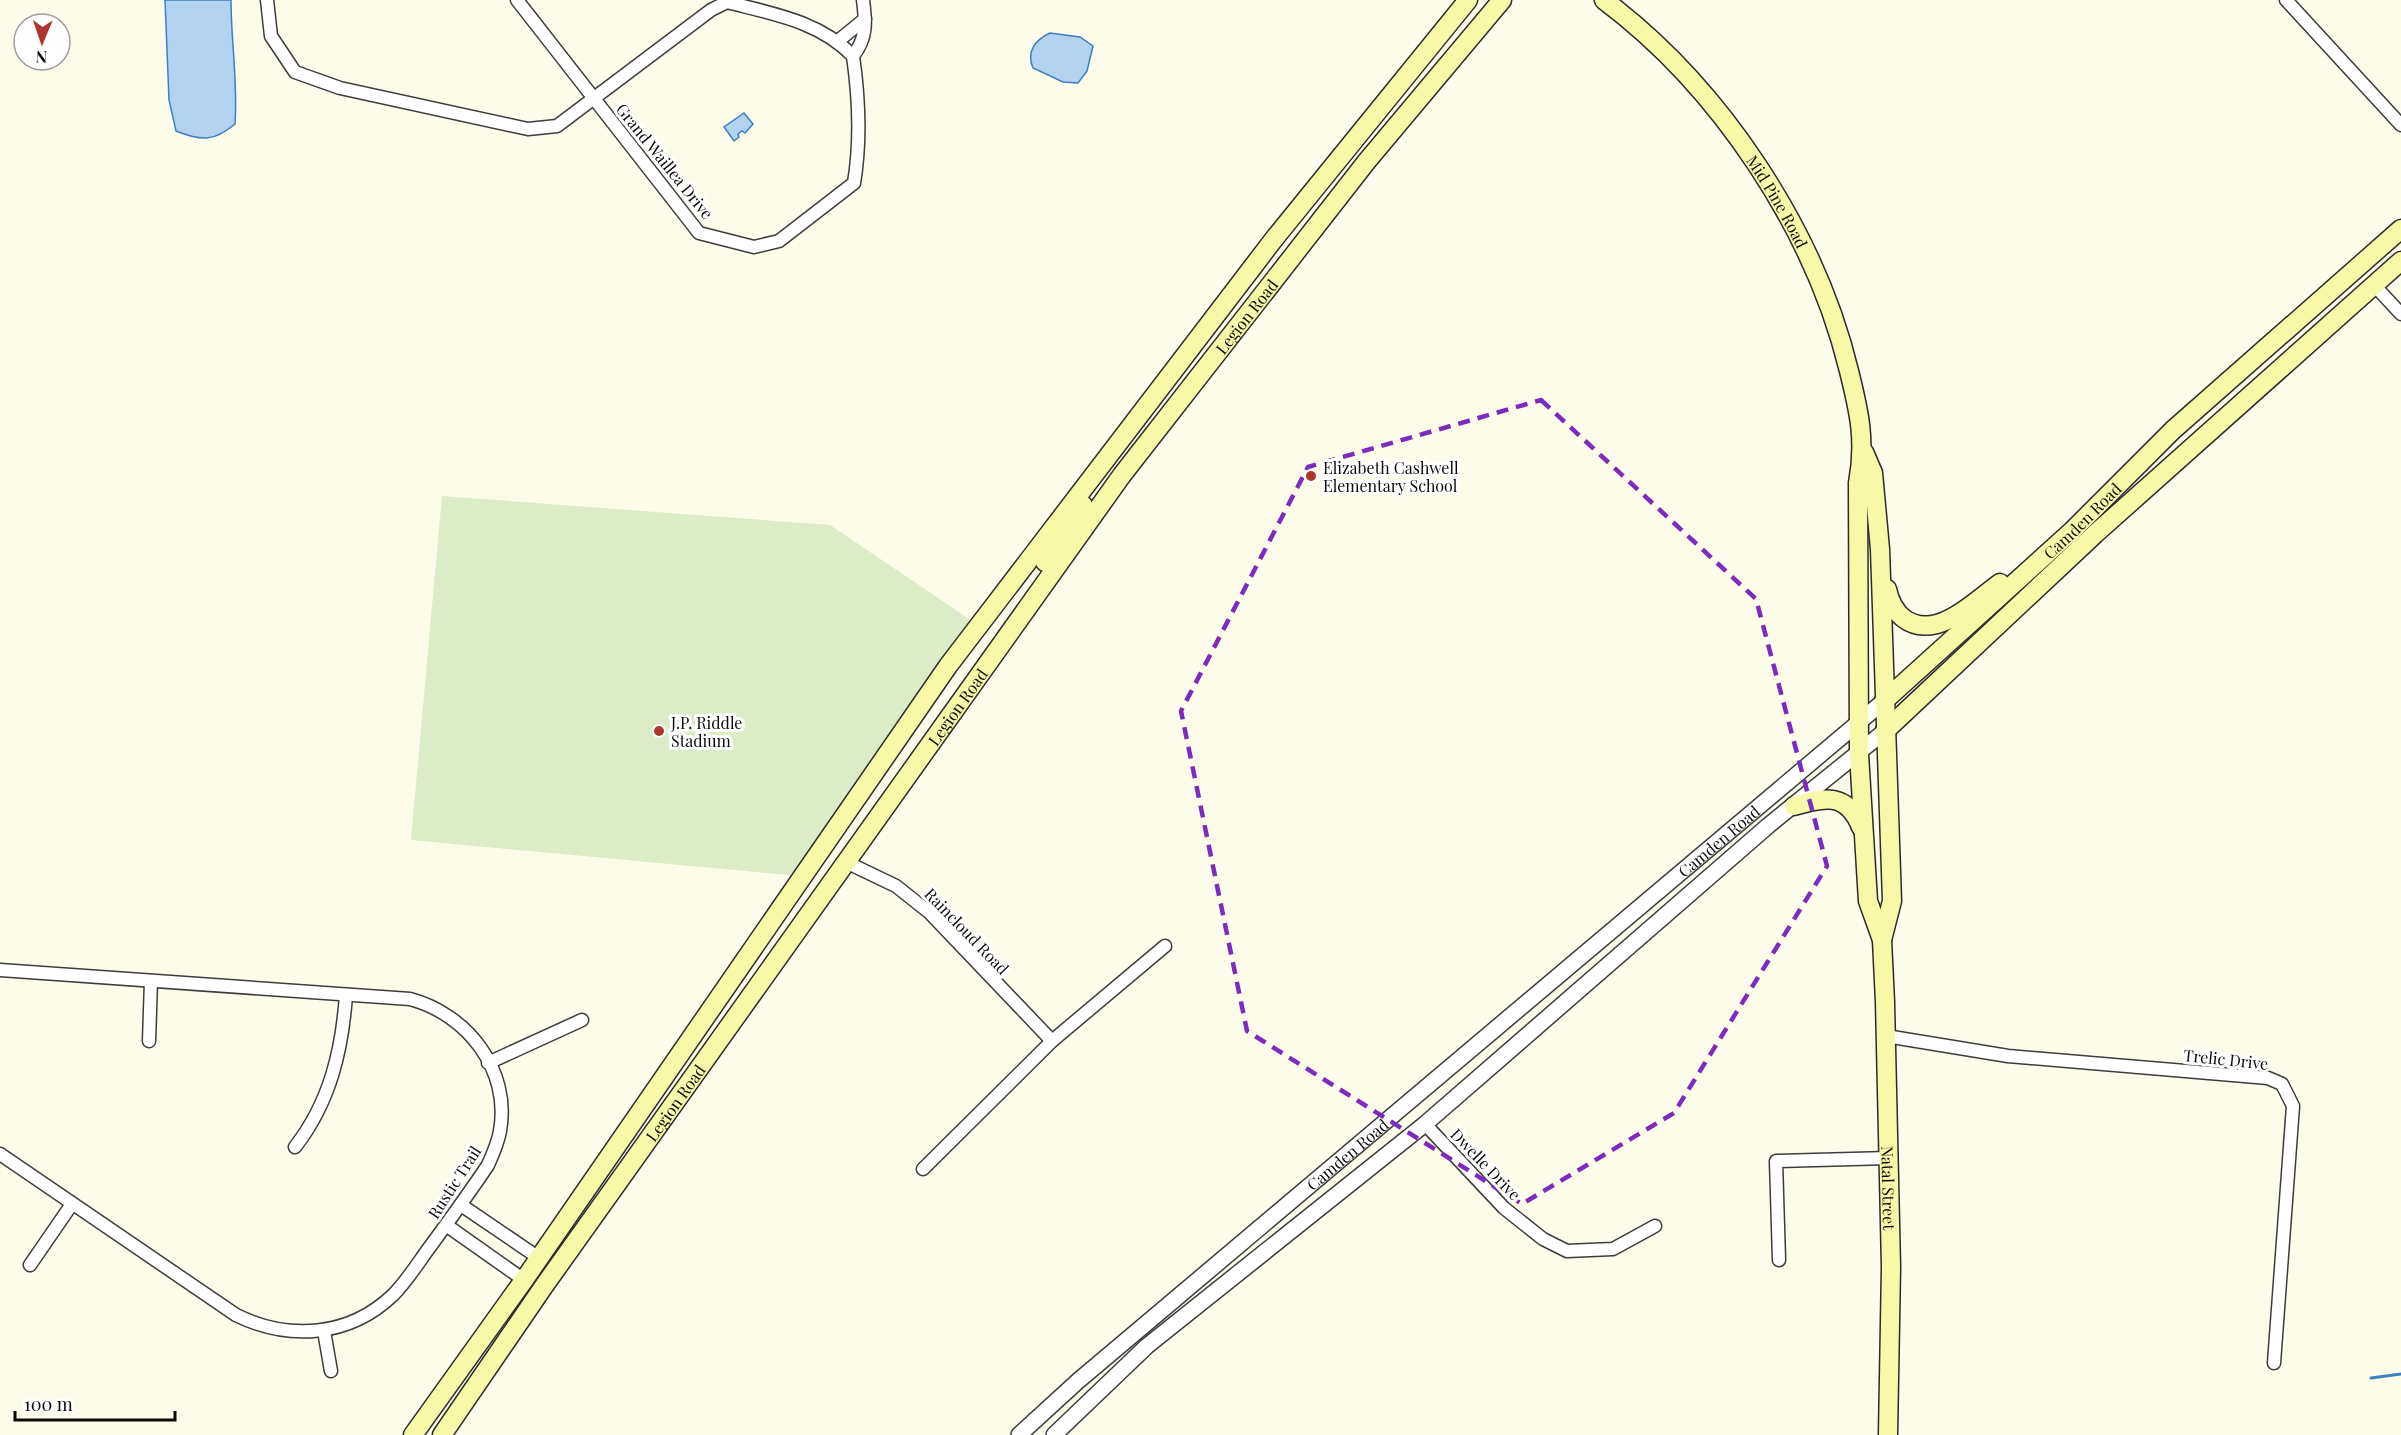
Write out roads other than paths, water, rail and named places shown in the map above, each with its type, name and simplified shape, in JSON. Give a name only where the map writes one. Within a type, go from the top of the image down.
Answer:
[{"type":"main road","name":"Legion Road","points":[[413,1435],[524,1280],[828,843],[948,666],[1083,485],[1203,331],[1468,0]]},
{"type":"main road","name":"Legion Road","points":[[442,1435],[561,1263],[1112,489],[1367,160],[1502,0]]},
{"type":"main road","name":"Mid Pine Road","points":[[1604,0],[1646,34],[1707,101],[1734,135],[1788,217],[1822,286],[1836,325],[1856,399],[1864,453],[1872,473],[1880,549],[1884,701]]},
{"type":"main road","points":[[1307,237],[1301,226],[1365,141],[1386,100]]},
{"type":"main road","points":[[1241,322],[1246,297],[1289,238],[1286,225]]},
{"type":"main road","name":"Camden Road","points":[[1884,701],[2072,531],[2174,430],[2401,229]]},
{"type":"main road","name":"Camden Road","points":[[1885,731],[2095,534],[2401,261]]},
{"type":"main road","points":[[1112,489],[1104,483],[1105,475],[1192,358],[1203,331]]},
{"type":"main road","name":"Mid Pine Road","points":[[1859,724],[1858,483],[1864,453]]},
{"type":"main road","points":[[980,675],[995,634],[1091,494],[1091,490],[1083,485]]},
{"type":"main road","points":[[1880,549],[1889,601],[1895,613],[1907,622],[1937,624],[1960,611],[2072,531]]},
{"type":"main road","name":"Natal Street","points":[[1884,701],[1892,901],[1882,940],[1891,1315],[1888,1435]]},
{"type":"main road","name":"Natal Street","points":[[1859,724],[1868,901],[1882,940]]},
{"type":"main road","points":[[1794,806],[1829,799],[1846,804],[1856,813],[1864,834]]},
{"type":"main road","points":[[742,1009],[747,986],[835,856],[835,851],[828,843]]},
{"type":"main road","points":[[561,1263],[559,1252],[660,1098],[663,1080]]},
{"type":"main road","points":[[484,1374],[484,1363],[541,1275],[543,1267],[539,1258]]},
{"type":"street","name":"Grand Waillea Drive","points":[[267,0],[271,36],[295,72],[340,88],[528,129],[557,126],[711,10],[727,2],[798,20],[838,41]]},
{"type":"street","name":"Grand Waillea Drive","points":[[517,0],[699,233],[754,247],[779,242],[854,183],[858,155],[857,83],[853,56]]},
{"type":"street","points":[[863,0],[865,18],[866,33],[862,44],[853,56],[838,41],[865,18]]},
{"type":"street","points":[[2286,0],[2401,125]]},
{"type":"street","points":[[851,29],[862,44]]},
{"type":"street","points":[[2374,285],[2401,314]]},
{"type":"street","name":"Camden Road","points":[[1019,1435],[1087,1373],[1884,701]]},
{"type":"street","name":"Camden Road","points":[[1054,1435],[1147,1346],[1425,1124],[1794,806],[1885,731]]},
{"type":"street","name":"Raincloud Road","points":[[846,862],[896,886],[930,913],[1052,1041]]},
{"type":"street","points":[[923,1169],[1052,1041],[1164,946]]},
{"type":"street","name":"Rustic Trail","points":[[0,969],[410,999],[429,1004],[459,1021],[476,1040],[488,1063],[500,1097],[500,1131],[488,1166],[446,1225],[392,1296],[365,1316],[324,1331],[287,1332],[270,1329],[236,1315],[0,1154]]},
{"type":"street","points":[[149,1041],[151,981]]},
{"type":"street","points":[[295,1147],[318,1112],[329,1086],[342,1038],[346,995]]},
{"type":"street","points":[[488,1063],[582,1020]]},
{"type":"street","name":"Trelic Drive","points":[[1886,1036],[2008,1056],[2268,1078],[2282,1084],[2293,1106],[2274,1363]]},
{"type":"street","name":"Dwelle Drive","points":[[1425,1124],[1503,1208],[1543,1239],[1567,1251],[1613,1249],[1655,1226]]},
{"type":"street","points":[[1779,1260],[1776,1161],[1889,1158]]},
{"type":"street","points":[[30,1265],[72,1204]]},
{"type":"street","points":[[461,1205],[539,1258]]},
{"type":"street","points":[[446,1225],[524,1280]]},
{"type":"street","points":[[324,1331],[331,1371]]},
{"type":"water","points":[[165,0],[231,0],[236,93],[235,124],[214,137],[193,137],[176,131],[169,100]]},
{"type":"water","points":[[1050,33],[1080,37],[1093,46],[1087,71],[1078,83],[1063,82],[1033,68],[1031,52],[1033,47]]},
{"type":"water","points":[[744,113],[753,124],[745,133],[742,131],[738,134],[739,137],[734,141],[724,127]]},
{"type":"waterway","points":[[2371,1378],[2401,1374]]},
{"type":"place","name":"Elizabeth Cashwell Elementary School","points":[[1311,476]]},
{"type":"place","name":"J.P. Riddle Stadium","points":[[659,731]]}]
